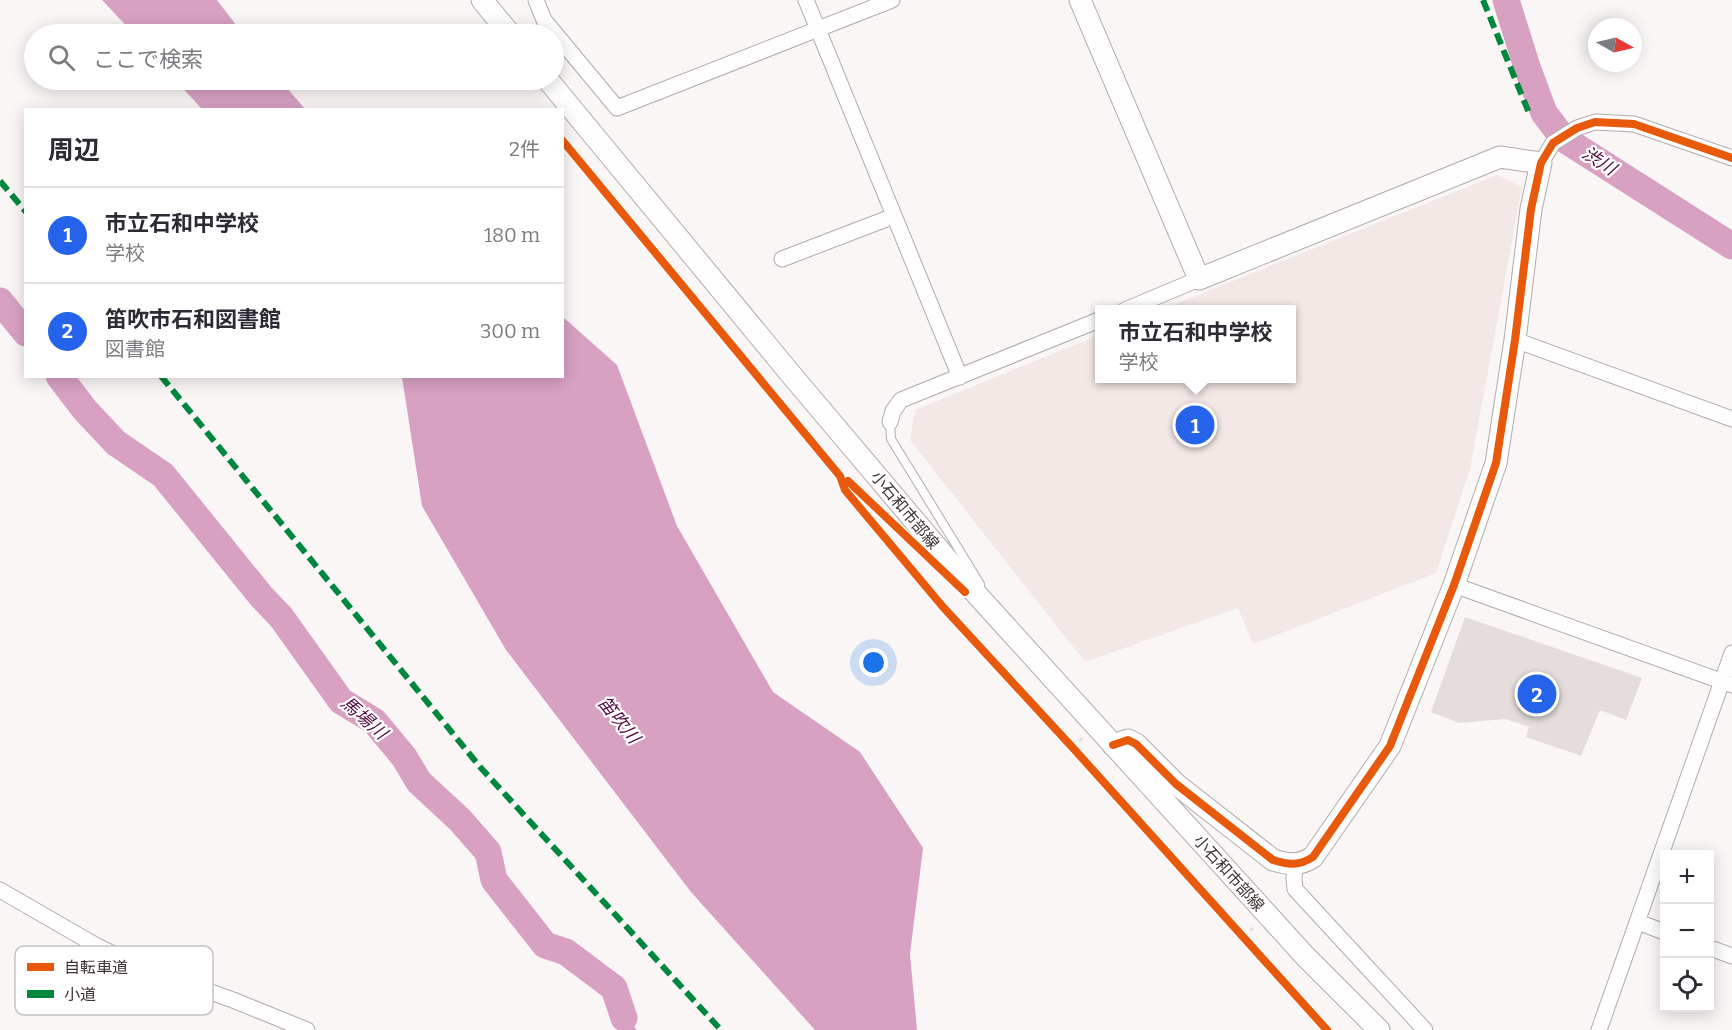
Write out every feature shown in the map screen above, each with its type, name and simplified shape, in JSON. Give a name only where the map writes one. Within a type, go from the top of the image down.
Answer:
[{"type":"street","points":[[482,0],[502,24]]},
{"type":"street","points":[[537,0],[547,24]]},
{"type":"street","points":[[806,0],[960,377]]},
{"type":"street","points":[[564,44],[617,108],[892,0]]},
{"type":"street","points":[[1080,0],[1199,279]]},
{"type":"street","name":"小石和市部線","points":[[556,90],[794,378],[980,597],[1305,956],[1379,1030]]},
{"type":"street","points":[[1113,746],[1128,740],[1136,744],[1176,784],[1274,860],[1295,865],[1313,857],[1390,746],[1454,585],[1496,463],[1532,209],[1541,163],[1553,143],[1577,128],[1595,123],[1634,124],[1732,158]]},
{"type":"street","points":[[1135,305],[1500,157],[1541,163]]},
{"type":"street","points":[[782,259],[894,216]]},
{"type":"street","points":[[890,422],[892,411],[901,400],[1095,322]]},
{"type":"street","points":[[1515,340],[1732,419]]},
{"type":"street","points":[[1454,585],[1727,683]]},
{"type":"street","points":[[1599,1030],[1727,683],[1732,653]]},
{"type":"street","points":[[1295,865],[1295,889],[1425,1030]]},
{"type":"street","points":[[0,890],[97,946]]},
{"type":"street","points":[[1638,922],[1660,930]]},
{"type":"street","points":[[1714,949],[1732,956]]},
{"type":"street","points":[[213,993],[306,1030]]},
{"type":"lane","points":[[890,422],[891,439],[981,586],[980,597]]},
{"type":"path","points":[[1073,748],[1088,732]]},
{"type":"path","points":[[1065,739],[1081,757]]},
{"type":"path","points":[[1235,929],[1244,939],[1257,924]]},
{"type":"shaded area","points":[[1497,175],[1522,187],[1470,469],[1436,573],[1253,644],[1238,608],[1085,662],[910,440],[915,410],[1095,337],[1095,383],[1296,383],[1296,305],[1173,305]]},
{"type":"water","points":[[102,0],[217,0],[235,24],[125,24]]},
{"type":"water","points":[[184,90],[289,90],[304,108],[201,108]]},
{"type":"water","name":"笛吹川","points":[[564,318],[617,365],[677,526],[773,692],[860,752],[923,848],[910,954],[917,1030],[815,1030],[691,892],[506,650],[422,506],[402,378],[564,378]]},
{"type":"building","points":[[1465,617],[1642,678],[1626,720],[1600,710],[1581,756],[1526,737],[1529,727],[1505,719],[1459,723],[1431,712]]},
{"type":"waterway","name":"渋川","points":[[1506,0],[1544,113],[1564,139],[1732,246]]},
{"type":"waterway","name":"馬場川","points":[[0,301],[24,331]]},
{"type":"waterway","name":"馬場川","points":[[61,378],[85,410],[116,443],[163,475],[261,596],[281,617],[341,701],[374,721],[404,757],[419,782],[460,820],[488,852],[494,880],[545,945],[566,952],[614,988],[624,1018]]},
{"type":"waterway","name":"馬場川","points":[[624,1018],[634,1030]]},
{"type":"waterway","points":[[623,1030],[624,1018]]},
{"type":"marked path","points":[[1483,0],[1529,113]]},
{"type":"marked path","points":[[0,181],[24,210]]},
{"type":"marked path","points":[[163,378],[481,768],[721,1030]]},
{"type":"cycle path","points":[[1113,745],[1128,740],[1136,744],[1176,784],[1273,860],[1294,864],[1313,857],[1390,746],[1454,585],[1496,463],[1515,340],[1531,209],[1541,163],[1553,143],[1577,128],[1595,122],[1634,124],[1732,158]]},
{"type":"cycle path","points":[[564,142],[840,476],[845,490],[943,607],[1327,1030]]},
{"type":"cycle path","points":[[848,481],[965,592]]},
{"type":"place","name":"市立石和中学校","points":[[1195,425]]},
{"type":"place","name":"笛吹市石和図書館","points":[[1537,694]]}]
